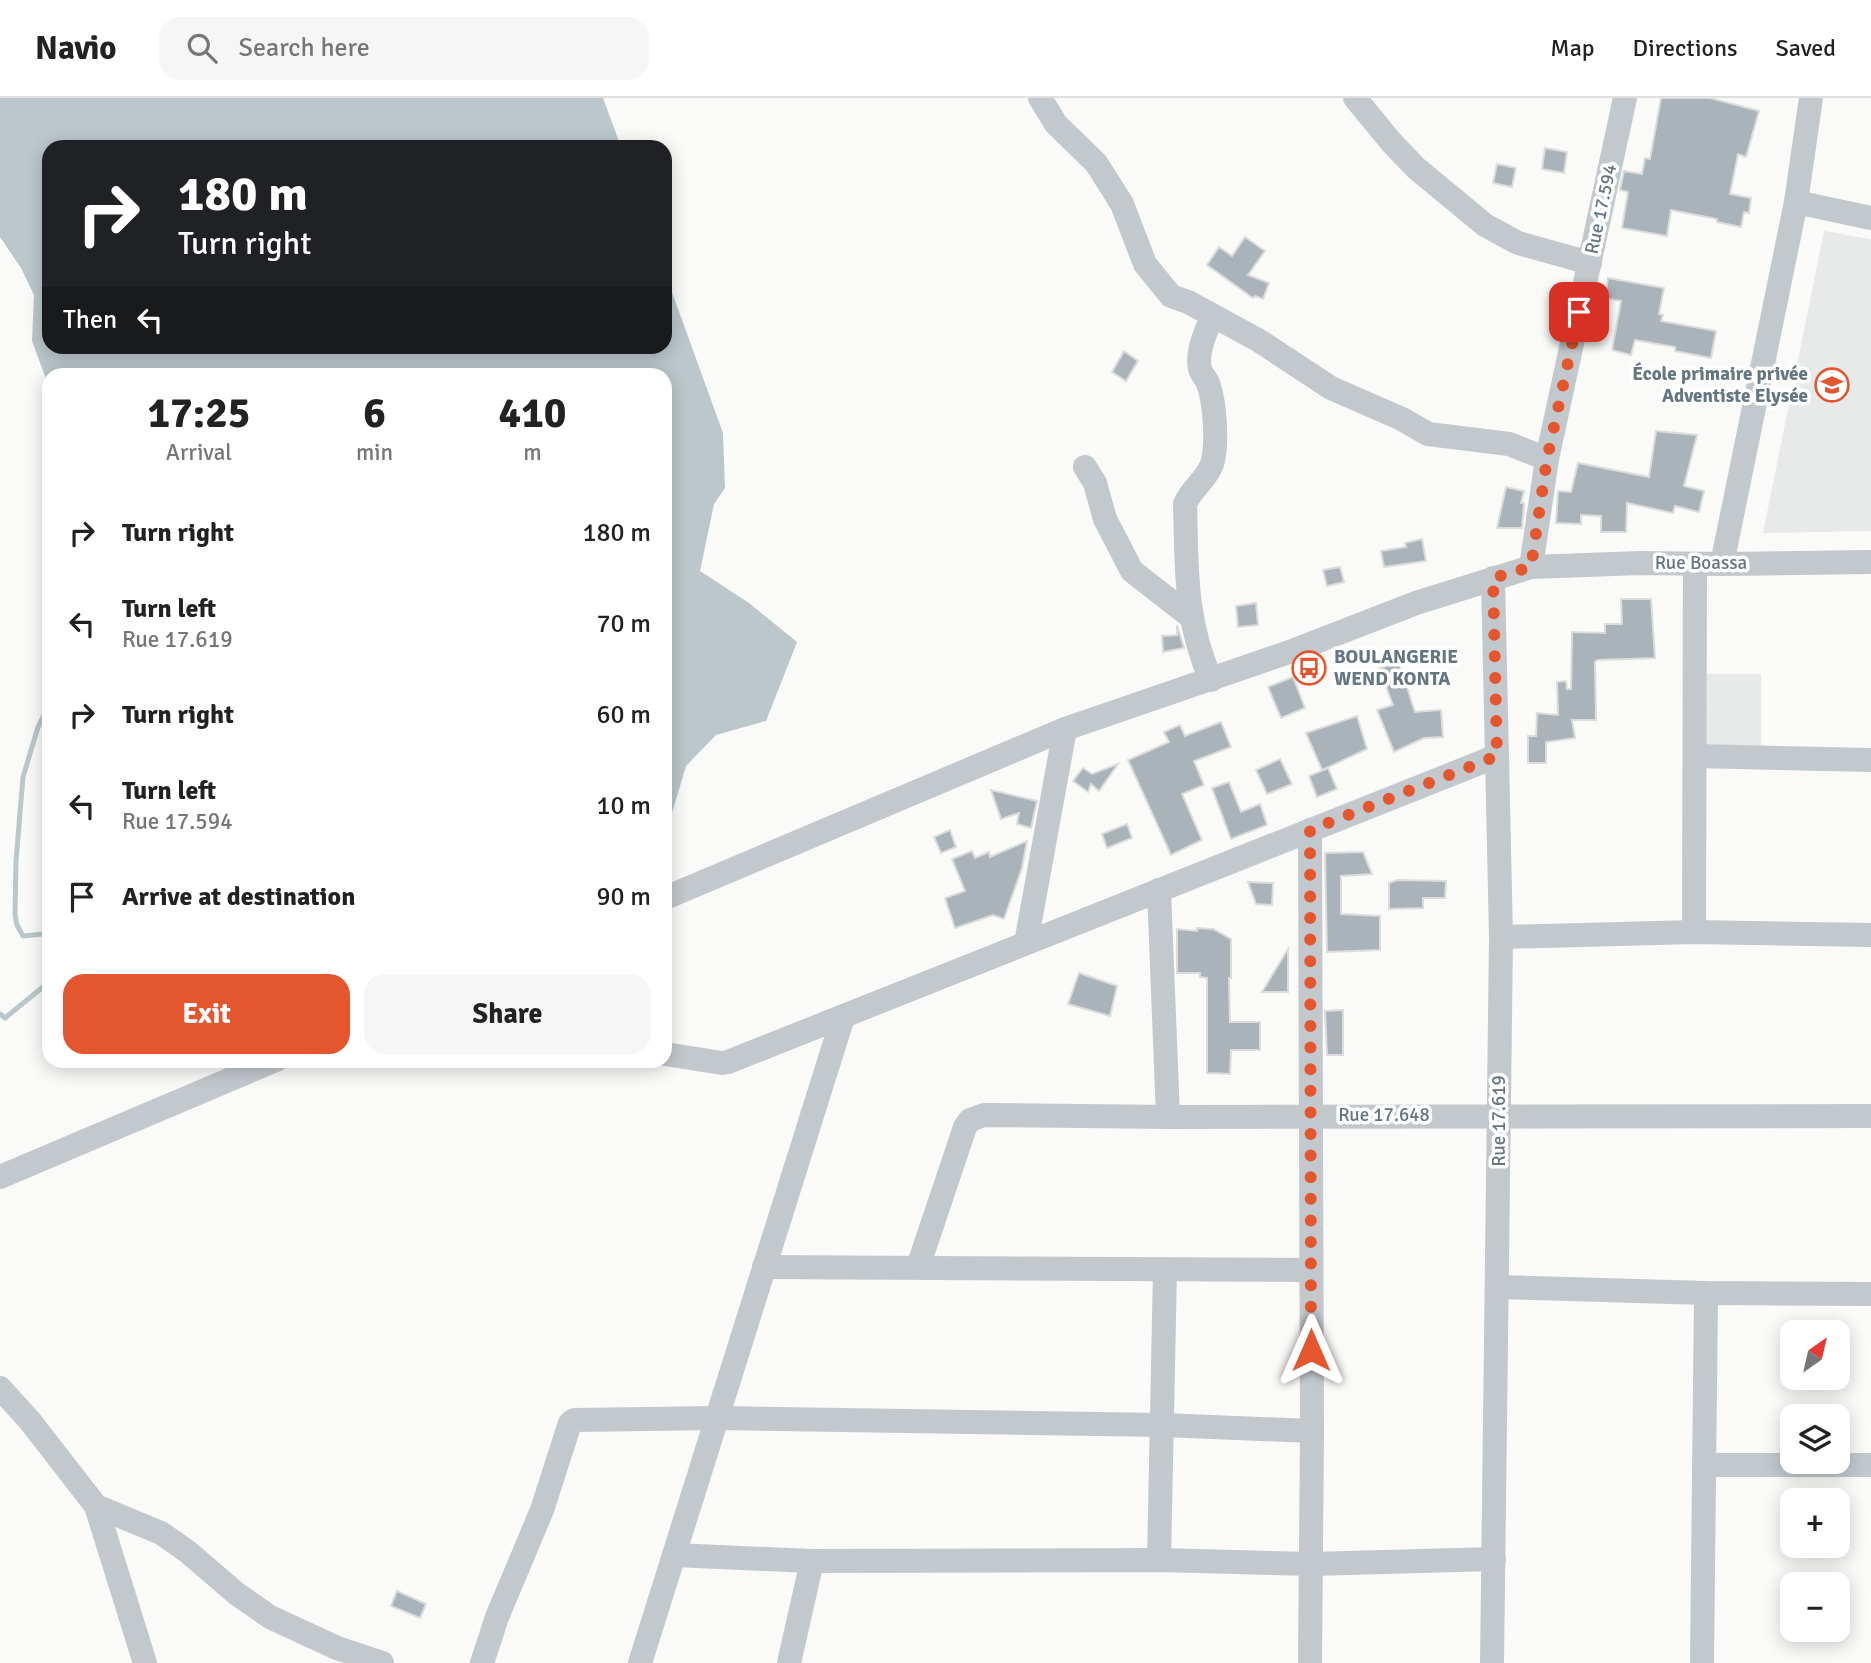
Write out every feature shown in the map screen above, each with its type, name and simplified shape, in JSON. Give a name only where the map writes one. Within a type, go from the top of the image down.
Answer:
[{"type":"street","points":[[1040,98],[1056,124],[1100,170],[1122,204],[1145,264],[1171,296],[1188,302],[1258,340],[1331,388],[1402,419],[1428,434],[1509,444],[1547,459]]},
{"type":"street","points":[[1355,98],[1416,168],[1485,225],[1518,243],[1590,263]]},
{"type":"street","name":"Rue 17.594","points":[[1531,567],[1547,459],[1625,98]]},
{"type":"street","points":[[1722,564],[1796,202],[1811,98]]},
{"type":"street","points":[[1796,202],[1871,218]]},
{"type":"street","points":[[1211,680],[1191,617],[1185,565],[1185,505],[1188,497],[1206,475],[1213,455],[1213,403],[1207,379],[1200,370],[1200,350],[1212,316]]},
{"type":"street","points":[[1085,467],[1095,483],[1105,519],[1132,571],[1191,617]]},
{"type":"street","name":"Rue Boassa","points":[[672,895],[1065,729],[1295,650],[1416,603],[1531,567],[1641,563],[1871,562]]},
{"type":"street","points":[[1694,932],[1695,564]]},
{"type":"street","name":"Rue 17.619","points":[[1492,1663],[1501,937],[1493,578]]},
{"type":"street","points":[[1026,943],[1065,729]]},
{"type":"street","points":[[672,1055],[725,1063],[1497,756]]},
{"type":"street","points":[[1695,757],[1871,760]]},
{"type":"street","points":[[1310,830],[1310,1663]]},
{"type":"street","points":[[1160,890],[1168,1117]]},
{"type":"street","points":[[1501,937],[1694,932],[1871,935]]},
{"type":"street","points":[[640,1663],[843,1017]]},
{"type":"street","points":[[0,1177],[256,1068]]},
{"type":"street","name":"Rue 17.648","points":[[918,1267],[965,1127],[970,1120],[984,1115],[1871,1116]]},
{"type":"street","points":[[764,1267],[1311,1270]]},
{"type":"street","points":[[1159,1560],[1165,1270]]},
{"type":"street","points":[[1498,1287],[1871,1294]]},
{"type":"street","points":[[1702,1663],[1706,1293]]},
{"type":"street","points":[[0,1388],[30,1421],[96,1506],[145,1663]]},
{"type":"street","points":[[482,1663],[497,1617],[542,1510],[570,1423],[584,1419],[717,1418],[1163,1425],[1312,1431]]},
{"type":"street","points":[[1704,1465],[1871,1465]]},
{"type":"street","points":[[96,1506],[161,1533],[270,1617],[337,1648],[382,1663]]},
{"type":"street","points":[[674,1555],[812,1561],[1159,1560],[1311,1564],[1494,1559]]},
{"type":"street","points":[[789,1663],[812,1561]]},
{"type":"shaded area","points":[[0,98],[603,98],[618,140],[42,140],[42,354],[672,354],[672,292],[723,433],[725,488],[714,504],[700,571],[749,603],[797,642],[766,721],[716,735],[686,766],[672,813],[672,368],[42,368],[32,341],[34,295],[21,268],[0,237]]},
{"type":"shaded area","name":"École primaire privée Adventiste Elysée","points":[[1824,231],[1871,239],[1871,531],[1763,533]]},
{"type":"shaded area","points":[[1707,674],[1761,674],[1761,746],[1705,746]]},
{"type":"building","points":[[1661,98],[1710,98],[1759,111],[1746,157],[1738,154],[1730,194],[1751,198],[1749,213],[1744,212],[1741,227],[1717,222],[1717,219],[1671,210],[1667,236],[1622,228],[1628,192],[1620,190],[1624,171],[1642,174],[1645,158],[1650,159]]},
{"type":"building","points":[[1545,148],[1567,152],[1564,173],[1542,169]]},
{"type":"building","points":[[1497,164],[1516,168],[1512,187],[1493,183]]},
{"type":"building","points":[[1245,237],[1265,251],[1248,275],[1269,283],[1263,299],[1255,296],[1253,298],[1207,265],[1219,247],[1232,256]]},
{"type":"building","points":[[1608,278],[1664,288],[1659,314],[1663,315],[1661,321],[1716,331],[1711,358],[1675,351],[1675,347],[1635,340],[1631,355],[1612,350],[1621,301],[1605,298]]},
{"type":"building","points":[[1124,351],[1138,361],[1126,381],[1112,372]]},
{"type":"building","points":[[1656,431],[1697,435],[1684,486],[1704,491],[1699,512],[1675,506],[1673,513],[1627,503],[1626,532],[1601,532],[1601,516],[1581,515],[1581,524],[1556,523],[1558,491],[1571,492],[1578,463],[1649,477]]},
{"type":"building","points":[[1506,487],[1524,491],[1521,503],[1524,503],[1522,528],[1497,528]]},
{"type":"building","points":[[1422,539],[1426,561],[1384,567],[1381,551],[1406,547],[1405,543]]},
{"type":"building","points":[[1340,567],[1344,582],[1327,586],[1323,570]]},
{"type":"building","points":[[1621,599],[1651,599],[1655,658],[1597,660],[1596,720],[1572,720],[1575,738],[1546,742],[1546,763],[1528,763],[1528,736],[1536,736],[1537,713],[1558,715],[1557,682],[1566,681],[1567,689],[1571,689],[1572,632],[1605,633],[1605,624],[1622,624]]},
{"type":"building","points":[[1256,603],[1258,625],[1238,627],[1236,606]]},
{"type":"building","points":[[1177,625],[1184,648],[1163,652],[1162,636],[1177,635]]},
{"type":"building","points":[[1399,663],[1415,712],[1441,710],[1443,737],[1424,738],[1394,752],[1377,710],[1393,705],[1379,668]]},
{"type":"building","points":[[1293,677],[1305,708],[1281,718],[1268,687]]},
{"type":"building","points":[[1357,716],[1367,749],[1322,770],[1306,733]]},
{"type":"building","points":[[1221,722],[1231,747],[1194,761],[1204,785],[1182,794],[1202,840],[1171,855],[1128,760],[1169,742],[1164,732],[1180,725],[1185,736]]},
{"type":"building","points":[[1280,759],[1292,784],[1267,794],[1256,770]]},
{"type":"building","points":[[1118,764],[1099,791],[1091,784],[1088,792],[1073,781],[1083,768],[1092,774]]},
{"type":"building","points":[[1328,768],[1337,789],[1317,797],[1309,776]]},
{"type":"building","points":[[1229,782],[1241,812],[1260,804],[1267,825],[1231,839],[1212,788]]},
{"type":"building","points":[[991,790],[1037,801],[1031,828],[1017,824],[1019,813],[1001,819]]},
{"type":"building","points":[[1127,824],[1132,838],[1107,848],[1102,834]]},
{"type":"building","points":[[950,830],[956,847],[941,853],[934,837]]},
{"type":"building","points":[[1027,841],[1022,868],[1004,919],[993,915],[955,928],[945,898],[965,891],[952,859],[972,851],[975,858],[989,852],[990,857]]},
{"type":"building","points":[[1363,852],[1372,874],[1341,876],[1341,914],[1380,916],[1380,950],[1327,952],[1325,853]]},
{"type":"building","points":[[1397,880],[1446,881],[1445,898],[1423,898],[1423,908],[1389,909],[1389,883]]},
{"type":"building","points":[[1248,882],[1273,883],[1272,905],[1256,904]]},
{"type":"building","points":[[1197,928],[1213,929],[1231,939],[1230,1022],[1260,1022],[1260,1050],[1231,1050],[1230,1074],[1207,1073],[1207,978],[1200,977],[1200,973],[1177,973],[1177,929],[1197,931]]},
{"type":"building","points":[[1288,949],[1288,992],[1262,992]]},
{"type":"building","points":[[1079,973],[1117,986],[1110,1016],[1068,1004]]},
{"type":"building","points":[[1343,1010],[1343,1055],[1327,1055],[1325,1011]]},
{"type":"building","points":[[397,1591],[426,1604],[420,1618],[391,1606]]},
{"type":"waterway","points":[[42,719],[23,777],[16,861],[15,915],[23,936],[42,934]]},
{"type":"waterway","points":[[0,1014],[5,1018],[42,988]]},
{"type":"place","name":"École primaire privée Adventiste Elysée","points":[[1832,385]]},
{"type":"place","name":"BOULANGERIE WEND KONTA","points":[[1309,668]]},
{"type":"route","points":[[1311,1350],[1310,830],[1497,756],[1493,578],[1531,567],[1547,459],[1579,312]]}]
